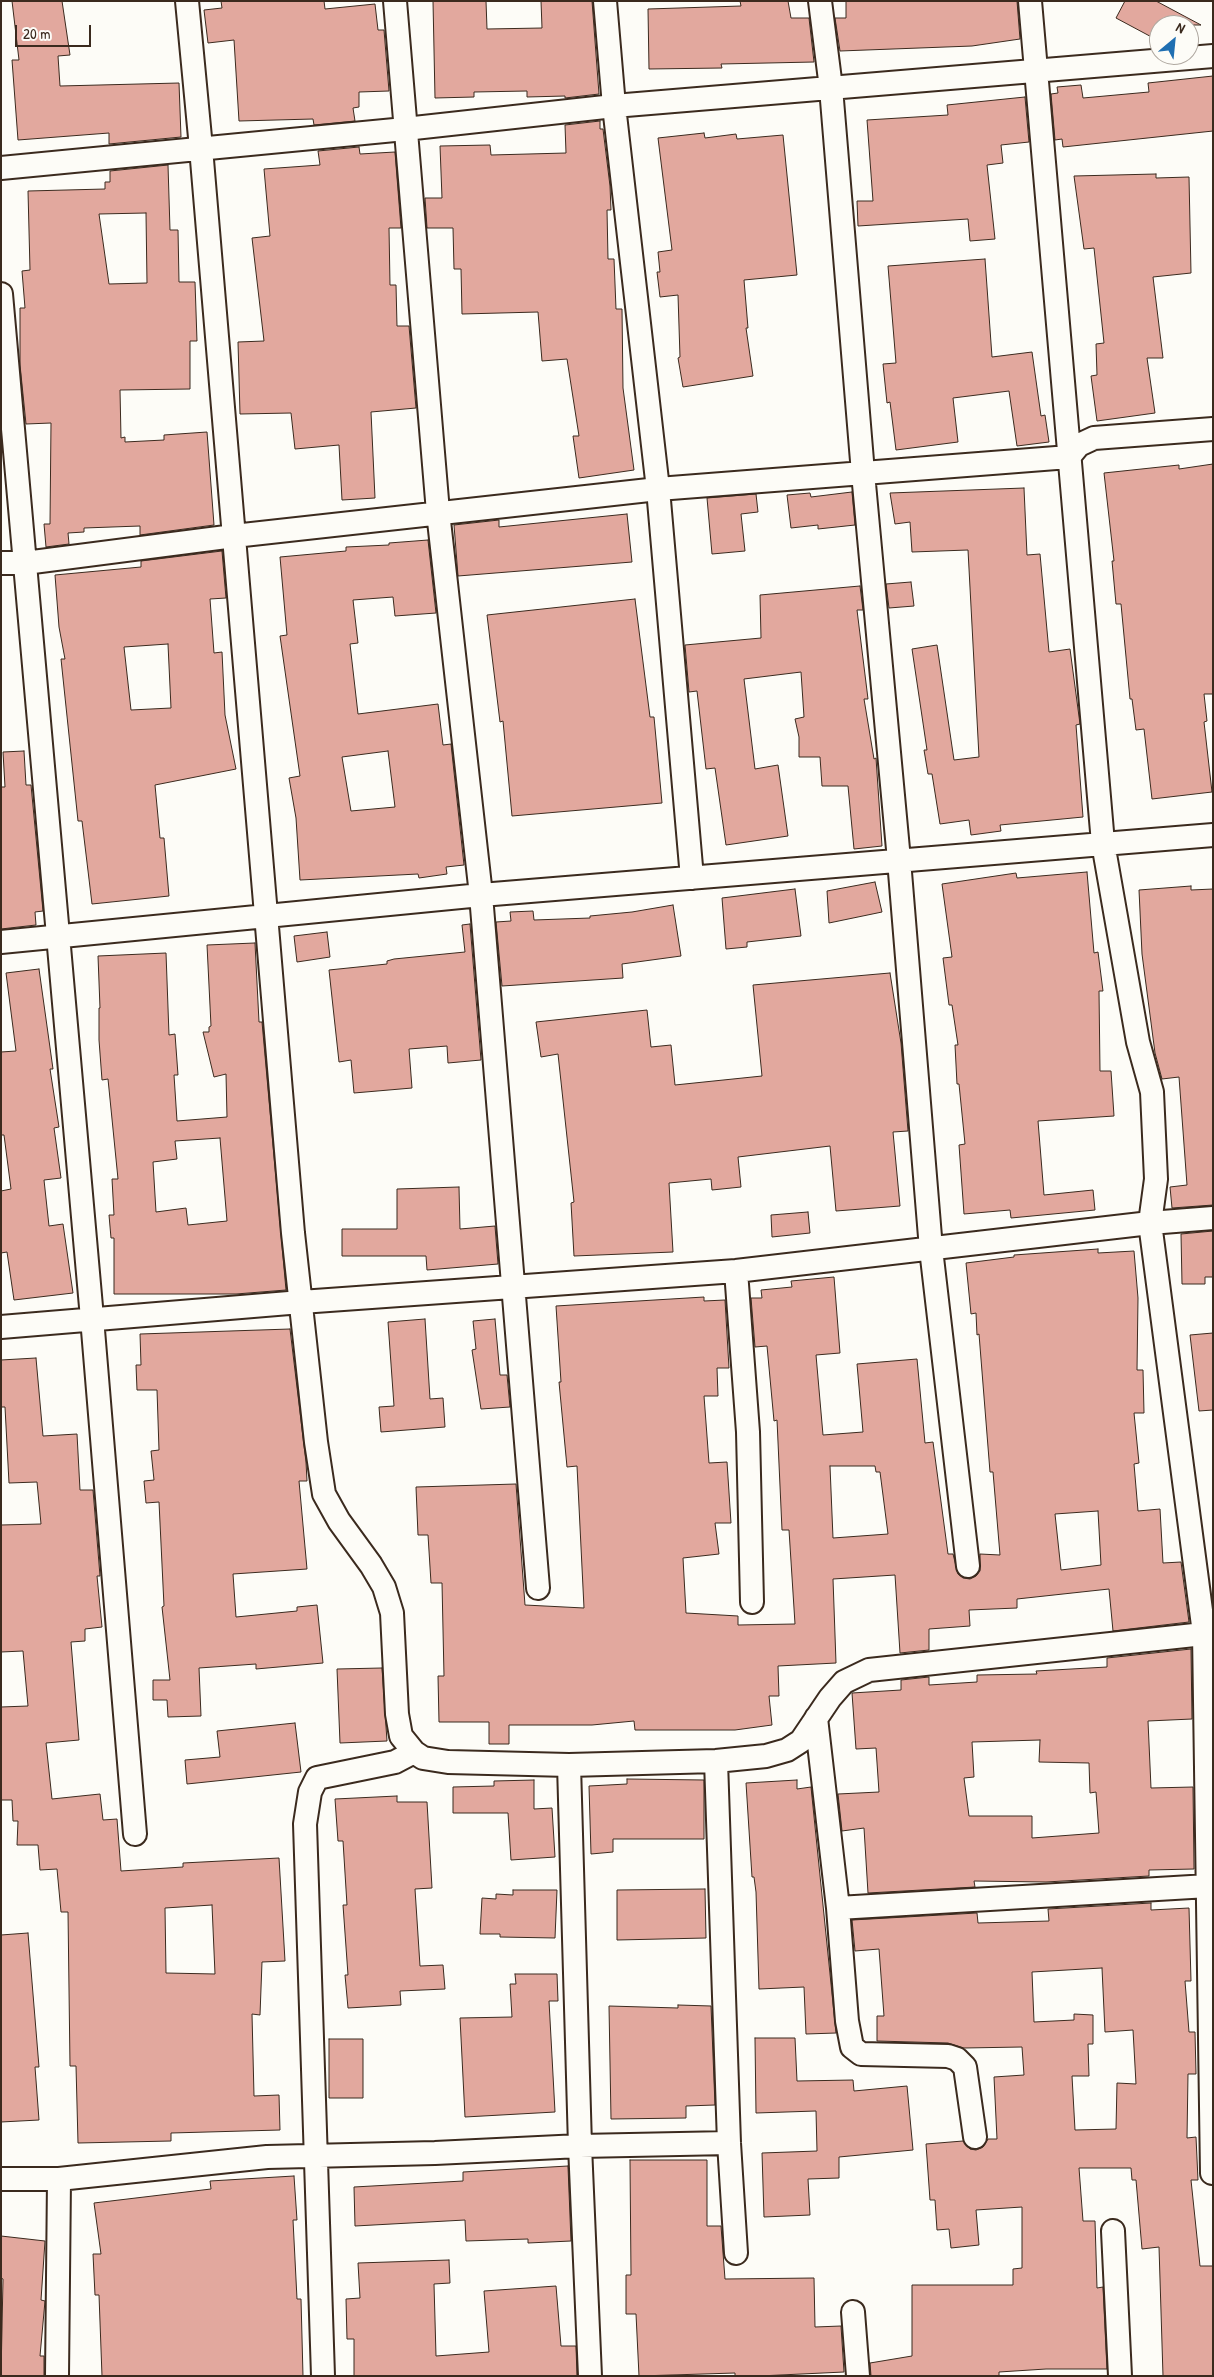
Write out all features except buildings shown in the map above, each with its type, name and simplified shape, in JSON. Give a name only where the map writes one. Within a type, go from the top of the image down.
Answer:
[{"type":"street","points":[[187,1],[292,1233],[316,1442],[324,1494],[339,1521],[371,1565],[384,1587],[392,1614],[397,1714],[401,1736],[414,1752],[423,1758],[448,1762],[569,1765],[716,1761],[766,1756],[787,1750],[801,1740],[830,1698],[844,1682],[869,1670],[1208,1633]]},
{"type":"street","points":[[395,1],[438,512],[481,895],[538,1588]]},
{"type":"street","points":[[605,1],[614,106],[658,489],[692,878]]},
{"type":"street","points":[[820,1],[831,88],[863,472],[899,860],[931,1249],[968,1566]]},
{"type":"street","points":[[1030,1],[1038,70],[1069,457],[1103,843],[1138,1042],[1152,1092],[1156,1179],[1150,1223],[1208,1633],[1208,1886],[1212,2173]]},
{"type":"street","points":[[1,168],[405,129],[614,106],[1213,56]]},
{"type":"street","points":[[1,294],[92,1318],[135,1834]]},
{"type":"street","points":[[1,563],[25,562],[438,512],[658,489],[1069,457],[1079,445],[1094,438],[1213,429]]},
{"type":"street","points":[[1,942],[481,895],[1213,835]]},
{"type":"street","points":[[1,1327],[301,1302],[736,1271],[1150,1223],[1213,1218]]},
{"type":"street","points":[[736,1271],[748,1432],[752,1602]]},
{"type":"street","points":[[816,1718],[838,1908],[847,2021],[852,2047],[861,2054],[948,2056],[957,2059],[964,2067],[975,2137]]},
{"type":"street","points":[[323,2376],[305,1824],[310,1792],[317,1778],[395,1762],[414,1752]]},
{"type":"street","points":[[716,1761],[729,2144],[736,2252]]},
{"type":"street","points":[[569,1765],[580,2146],[590,2376]]},
{"type":"street","points":[[838,1908],[1208,1886]]},
{"type":"street","points":[[1,2179],[59,2179],[267,2157],[435,2153],[580,2146],[729,2144]]},
{"type":"street","points":[[57,2376],[59,2179]]},
{"type":"street","points":[[1113,2231],[1120,2376]]},
{"type":"street","points":[[853,2312],[858,2376]]}]
